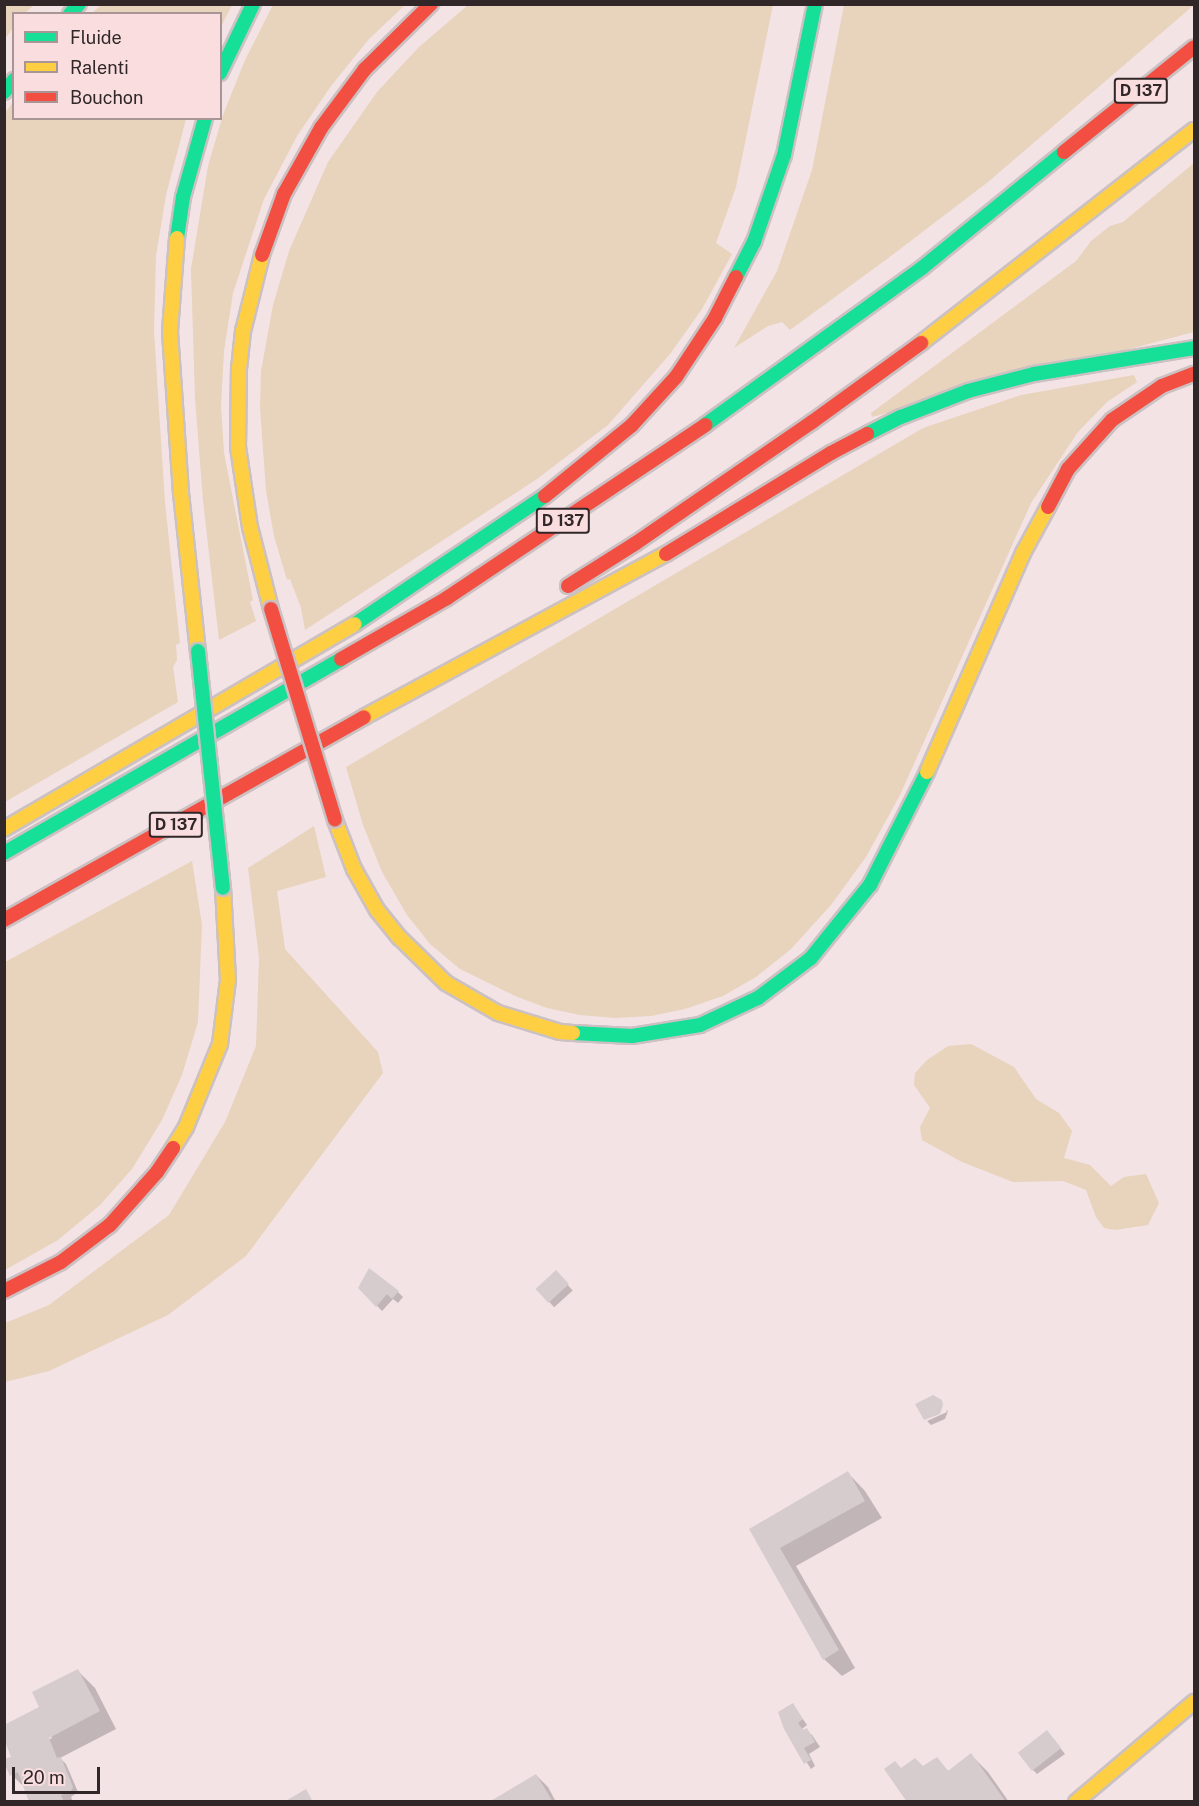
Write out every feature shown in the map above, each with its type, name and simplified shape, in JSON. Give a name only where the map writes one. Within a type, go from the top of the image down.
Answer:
[{"type":"main road","points":[[222,69],[253,4]]},
{"type":"main road","points":[[431,4],[365,69],[321,128],[284,194],[257,269],[243,331],[239,367],[238,447],[250,527],[271,609],[335,820],[354,869],[377,910],[400,938],[446,983],[498,1013],[560,1032],[632,1036],[700,1025],[758,998],[811,958],[870,885],[926,776],[1023,553],[1068,469],[1121,413],[1162,386],[1194,374]]},
{"type":"main road","points":[[4,829],[367,617],[536,504],[632,425],[676,377],[715,318],[754,242],[784,155],[815,4]]},
{"type":"main road","name":"D 137","points":[[4,853],[447,598],[603,495],[757,388],[922,268],[1194,46]]},
{"type":"main road","points":[[4,1291],[61,1262],[110,1225],[158,1172],[186,1127],[208,1077],[222,1032],[228,980],[223,888],[180,481],[170,332],[173,270],[183,197],[204,120]]},
{"type":"main road","points":[[556,594],[636,543],[812,422],[962,313],[1194,130]]},
{"type":"main road","points":[[346,727],[651,564],[831,453],[901,417],[968,391],[1034,374],[1194,348]]},
{"type":"main road","name":"D 137","points":[[4,921],[346,727],[526,613]]},
{"type":"main road","points":[[1076,1802],[1194,1702]]},
{"type":"shaded area","points":[[5,4],[34,5],[26,12],[12,12],[12,29],[5,39]]},
{"type":"shaded area","points":[[101,5],[232,5],[222,25],[222,12],[93,12]]},
{"type":"shaded area","points":[[273,5],[405,5],[369,39],[331,86],[297,136],[264,199],[233,293],[224,351],[221,406],[224,453],[253,600],[250,602],[256,621],[219,640],[203,501],[195,398],[191,269],[208,166],[223,115],[245,60]]},
{"type":"shaded area","points":[[468,5],[773,5],[736,187],[716,243],[732,254],[702,309],[670,354],[608,425],[537,479],[305,630],[301,608],[290,579],[287,580],[274,536],[266,491],[260,407],[261,371],[273,305],[289,251],[328,162],[377,92],[419,47]]},
{"type":"shaded area","points":[[844,5],[1194,5],[988,182],[887,259],[790,330],[782,322],[768,326],[734,348],[777,271],[812,170]]},
{"type":"shaded area","points":[[12,103],[12,120],[186,120],[166,195],[156,256],[154,331],[165,503],[180,643],[176,645],[177,660],[173,667],[178,702],[5,802],[4,114]]},
{"type":"shaded area","points":[[1194,163],[1194,332],[872,417],[871,413],[1076,261],[1091,241],[1110,226],[1123,222]]},
{"type":"shaded area","points":[[1134,375],[1137,382],[1107,402],[1078,432],[1031,503],[900,795],[866,857],[831,905],[791,949],[756,977],[723,996],[685,1009],[651,1016],[615,1018],[580,1015],[547,1008],[515,996],[460,969],[430,944],[407,915],[382,872],[363,825],[346,767],[923,428],[1021,395]]},
{"type":"shaded area","points":[[314,826],[326,877],[277,891],[285,949],[378,1052],[383,1073],[246,1256],[168,1315],[49,1371],[5,1382],[5,1323],[49,1305],[169,1215],[225,1122],[256,1046],[259,958],[248,868]]},
{"type":"shaded area","points":[[192,861],[202,925],[198,1022],[182,1075],[162,1120],[132,1169],[100,1205],[58,1240],[5,1270],[5,962]]},
{"type":"shaded area","points":[[971,1044],[1014,1067],[1036,1099],[1059,1113],[1072,1131],[1064,1158],[1090,1165],[1111,1186],[1124,1177],[1146,1174],[1159,1203],[1148,1225],[1115,1230],[1104,1228],[1096,1217],[1086,1190],[1063,1181],[1013,1182],[962,1162],[922,1140],[920,1127],[930,1108],[914,1085],[915,1073],[927,1060],[948,1046]]},
{"type":"building","points":[[369,1268],[399,1291],[392,1299],[387,1294],[376,1307],[358,1288]]},
{"type":"building","points":[[556,1270],[569,1284],[548,1303],[536,1289]]},
{"type":"building","points":[[933,1395],[942,1400],[940,1414],[924,1420],[915,1404]]},
{"type":"building","points":[[848,1471],[865,1501],[780,1548],[839,1650],[823,1660],[749,1529]]},
{"type":"building","points":[[78,1669],[100,1711],[49,1738],[57,1758],[61,1757],[73,1787],[71,1791],[61,1795],[64,1802],[29,1802],[18,1772],[10,1776],[4,1763],[4,1759],[11,1757],[4,1739],[4,1725],[39,1707],[32,1692]]},
{"type":"building","points":[[793,1703],[803,1719],[798,1723],[803,1730],[807,1728],[815,1742],[804,1748],[811,1760],[804,1764],[784,1729],[778,1712]]},
{"type":"building","points":[[1047,1730],[1061,1748],[1032,1771],[1018,1753]]},
{"type":"building","points":[[971,1753],[1006,1802],[907,1802],[884,1769],[895,1761],[901,1768],[915,1758],[923,1766],[937,1757],[948,1771]]},
{"type":"building","points":[[536,1774],[553,1802],[489,1802]]},
{"type":"building","points":[[306,1789],[313,1802],[284,1802]]},
{"type":"traffic: fast","points":[[72,12],[79,4]]},
{"type":"traffic: fast","points":[[222,69],[253,4]]},
{"type":"traffic: fast","points":[[736,277],[754,242],[784,155],[815,4]]},
{"type":"traffic: fast","points":[[4,92],[12,82]]},
{"type":"traffic: fast","points":[[177,238],[183,197],[204,120]]},
{"type":"traffic: fast","points":[[705,425],[922,268],[1064,152]]},
{"type":"traffic: fast","points":[[867,434],[901,417],[968,391],[1034,374],[1194,348]]},
{"type":"traffic: fast","points":[[355,624],[545,496]]},
{"type":"traffic: fast","points":[[198,651],[223,888]]},
{"type":"traffic: fast","points":[[4,853],[341,659]]},
{"type":"traffic: fast","points":[[573,1033],[632,1036],[700,1025],[758,998],[811,958],[870,885],[927,772]]},
{"type":"traffic: slow","points":[[921,343],[1194,130]]},
{"type":"traffic: slow","points":[[177,238],[170,332],[181,493],[198,651]]},
{"type":"traffic: slow","points":[[262,255],[243,331],[239,367],[238,447],[250,527],[271,609]]},
{"type":"traffic: slow","points":[[927,772],[1023,553],[1048,507]]},
{"type":"traffic: slow","points":[[364,717],[666,554]]},
{"type":"traffic: slow","points":[[4,829],[355,624]]},
{"type":"traffic: slow","points":[[335,820],[354,869],[377,910],[400,938],[446,983],[498,1013],[560,1032],[573,1033]]},
{"type":"traffic: slow","points":[[173,1148],[186,1127],[220,1044],[228,980],[223,888]]},
{"type":"traffic: slow","points":[[1076,1802],[1194,1702]]},
{"type":"traffic: jam","points":[[262,255],[284,194],[321,128],[365,69],[431,4]]},
{"type":"traffic: jam","points":[[1064,152],[1194,47]]},
{"type":"traffic: jam","points":[[545,496],[632,425],[676,377],[715,318],[736,277]]},
{"type":"traffic: jam","points":[[568,586],[636,543],[812,422],[921,343]]},
{"type":"traffic: jam","points":[[1048,507],[1068,469],[1112,420],[1162,386],[1194,374]]},
{"type":"traffic: jam","points":[[341,659],[447,598],[705,425]]},
{"type":"traffic: jam","points":[[666,554],[831,453],[867,434]]},
{"type":"traffic: jam","points":[[271,609],[335,820]]},
{"type":"traffic: jam","points":[[4,920],[364,717]]},
{"type":"traffic: jam","points":[[4,1291],[61,1262],[110,1225],[157,1172],[173,1148]]}]
